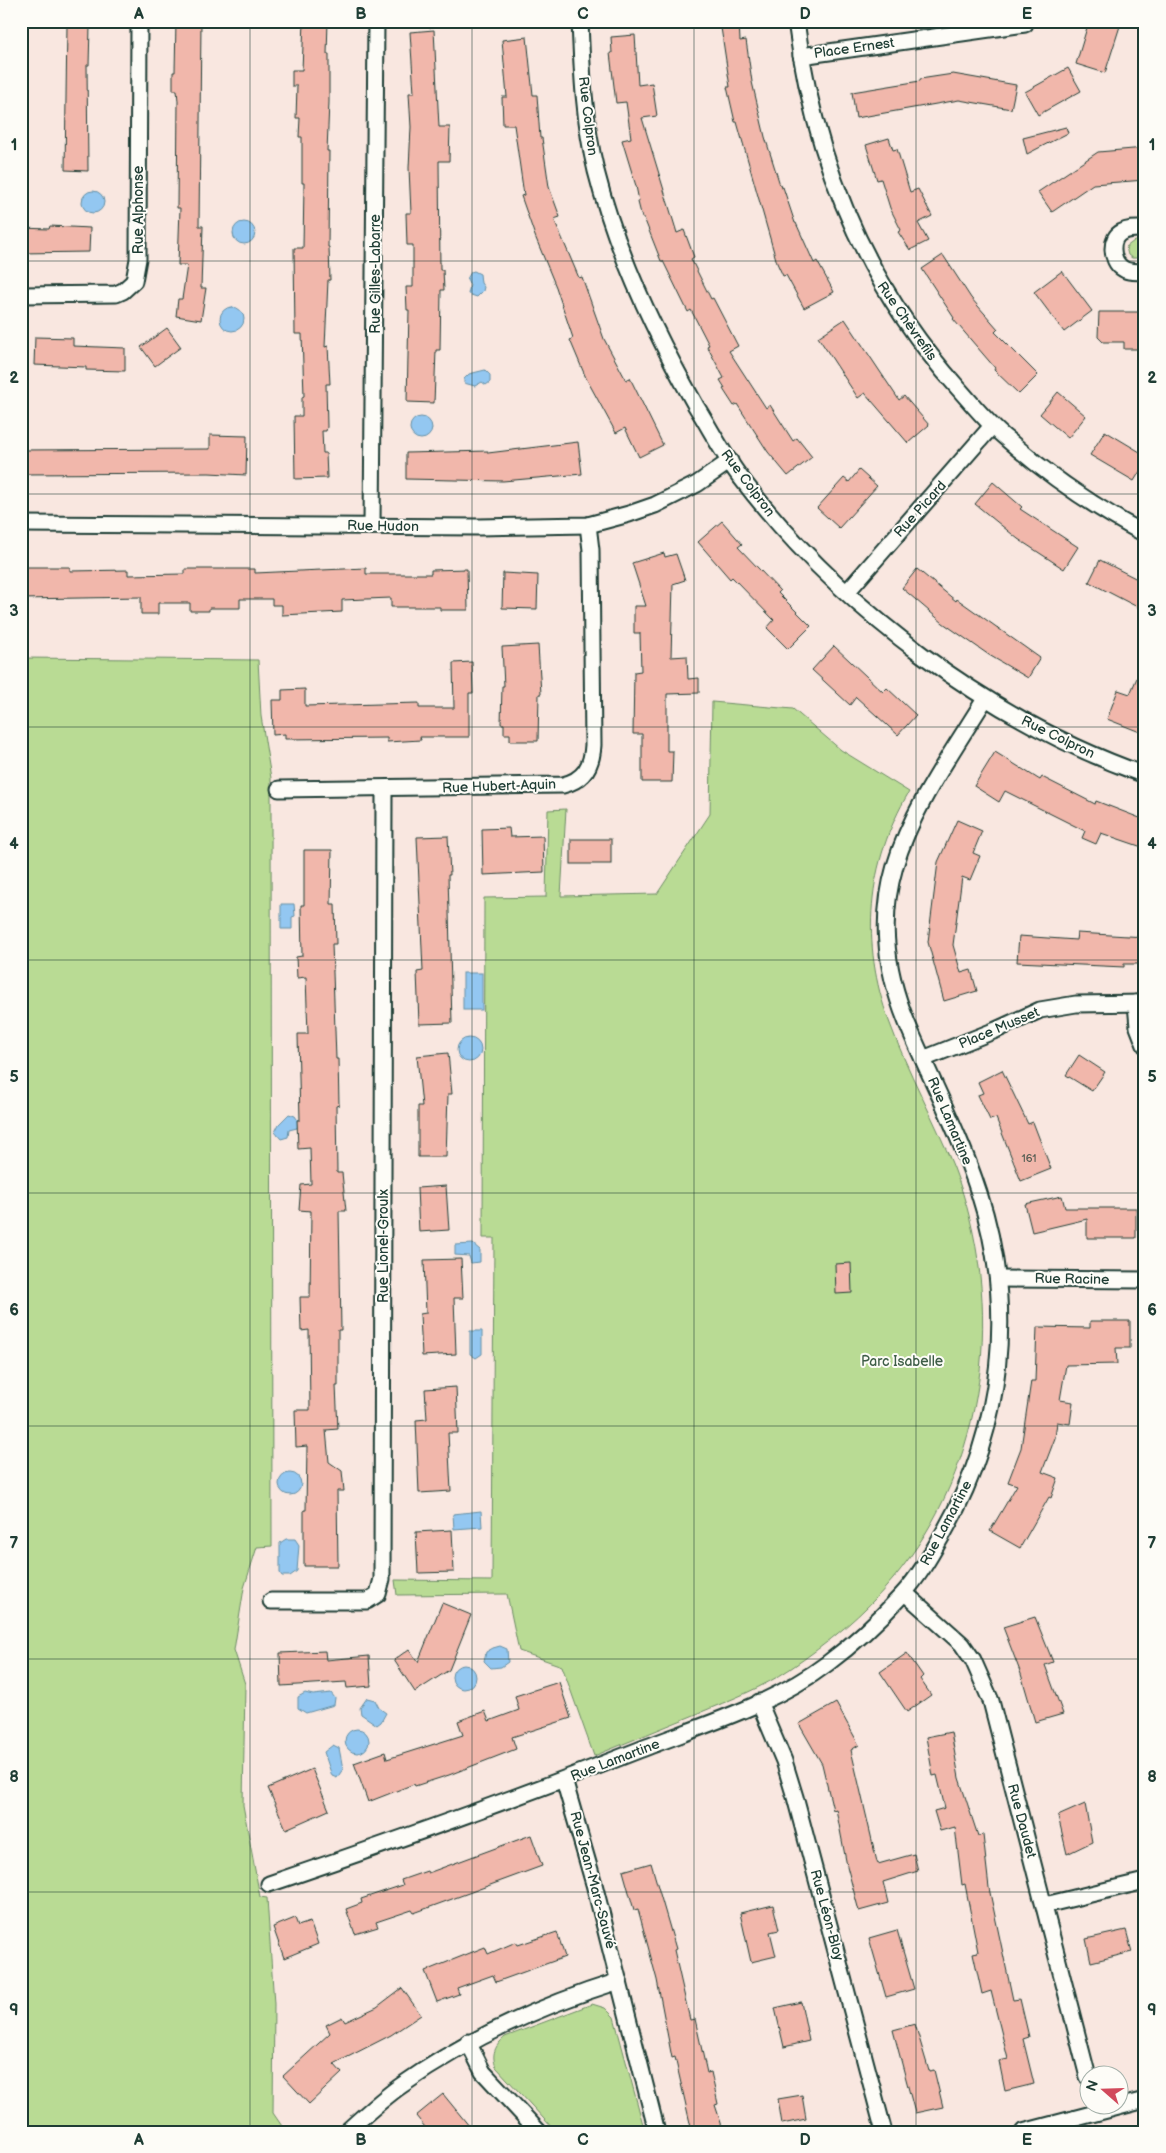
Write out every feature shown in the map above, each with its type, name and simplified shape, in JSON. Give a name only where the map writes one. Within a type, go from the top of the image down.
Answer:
[{"type":"street","name":"Rue Alphonse","points":[[21,295],[108,296],[123,291],[134,281],[138,259],[139,21]]},
{"type":"street","name":"Rue Gilles-Labarre","points":[[372,526],[376,21]]},
{"type":"street","name":"Rue Colpron","points":[[580,21],[587,125],[596,170],[613,229],[653,328],[740,476],[769,513],[824,571],[910,645],[985,699],[1065,742],[1145,775]]},
{"type":"street","name":"Rue Chèvrefils","points":[[796,21],[812,108],[833,182],[865,254],[897,309],[924,348],[992,426],[1033,461],[1080,495],[1145,534]]},
{"type":"street","name":"Place Ernest","points":[[801,56],[1025,24]]},
{"type":"street","points":[[1145,229],[1122,231],[1114,239],[1113,249],[1114,257],[1120,268],[1126,271],[1145,272]]},
{"type":"street","name":"Rue Picard","points":[[847,592],[992,426]]},
{"type":"street","name":"Rue Hudon","points":[[21,524],[562,527],[588,525],[655,505],[697,484],[730,461]]},
{"type":"street","name":"Rue Hubert-Aquin","points":[[279,789],[563,785],[576,780],[589,768],[593,758],[591,550],[588,525]]},
{"type":"street","name":"Rue Lamartine","points":[[269,1884],[564,1780],[778,1695],[827,1664],[864,1632],[905,1592],[950,1521],[977,1459],[985,1434],[996,1377],[1000,1319],[999,1279],[988,1223],[979,1192],[959,1139],[903,1013],[890,968],[886,921],[890,882],[898,853],[915,814],[985,699]]},
{"type":"street","name":"Rue Lionel-Groulx","points":[[271,1602],[367,1601],[378,1594],[382,1580],[384,789]]},
{"type":"street","name":"Place Musset","points":[[923,1059],[1040,1010],[1076,1004],[1140,1003],[1138,1027],[1145,1045]]},
{"type":"street","name":"Rue Racine","points":[[999,1279],[1145,1280]]},
{"type":"street","name":"Rue Daudet","points":[[905,1592],[962,1644],[981,1676],[991,1701],[1085,2066]]},
{"type":"street","name":"Rue Léon-Bloy","points":[[759,1702],[784,1761],[795,1797],[884,2132]]},
{"type":"street","name":"Rue Jean-Marc-Sauvé","points":[[564,1780],[572,1802],[657,2132]]},
{"type":"street","points":[[1045,1905],[1145,1881]]},
{"type":"street","points":[[346,2132],[400,2086],[468,2042],[544,2008],[619,1981]]},
{"type":"street","points":[[468,2042],[483,2072],[538,2132]]},
{"type":"street","points":[[1128,2103],[1145,2100]]},
{"type":"street","points":[[1023,2132],[1078,2115]]},
{"type":"green space","points":[[1134,241],[1145,241],[1145,258],[1132,258],[1128,255],[1126,247]]},
{"type":"green space","points":[[21,658],[258,660],[261,716],[271,778],[272,1546],[257,1547],[244,1588],[234,1650],[245,1684],[243,1805],[260,1897],[267,1898],[274,2004],[273,2113],[286,2132],[21,2132]]},
{"type":"green space","name":"Parc Isabelle","points":[[712,702],[793,709],[841,750],[909,792],[895,819],[884,847],[877,875],[872,904],[874,963],[889,1021],[954,1168],[970,1220],[980,1274],[983,1328],[979,1382],[968,1435],[950,1486],[925,1534],[893,1579],[870,1604],[845,1628],[818,1649],[768,1682],[594,1756],[562,1666],[519,1651],[507,1594],[397,1595],[395,1580],[492,1581],[494,1238],[483,1238],[484,898],[546,897],[548,810],[566,809],[561,896],[657,894],[710,814]]},
{"type":"green space","points":[[592,2004],[605,2008],[614,2017],[645,2132],[556,2132],[496,2067],[495,2050],[505,2037]]},
{"type":"water","points":[[93,191],[101,194],[104,202],[101,210],[93,213],[85,210],[82,202],[85,194]]},
{"type":"water","points":[[244,222],[252,225],[255,233],[252,241],[244,244],[236,241],[233,233],[236,225]]},
{"type":"water","points":[[474,271],[480,274],[481,283],[484,287],[477,297],[468,294],[470,285],[467,279],[471,272]]},
{"type":"water","points":[[232,307],[241,310],[244,319],[241,328],[232,331],[223,328],[220,319],[223,310]]},
{"type":"water","points":[[485,370],[490,375],[490,382],[486,385],[482,382],[475,386],[464,383],[464,379],[469,374]]},
{"type":"water","points":[[421,417],[429,420],[432,428],[429,436],[421,439],[413,436],[410,428],[413,420]]},
{"type":"water","points":[[281,904],[294,904],[295,916],[292,917],[292,929],[281,929]]},
{"type":"water","points":[[463,973],[482,973],[482,1010],[463,1010]]},
{"type":"water","points":[[469,1038],[478,1041],[481,1050],[478,1059],[469,1062],[460,1059],[457,1050],[460,1041]]},
{"type":"water","points":[[289,1114],[295,1116],[299,1122],[297,1128],[289,1130],[288,1137],[281,1139],[275,1132],[279,1124]]},
{"type":"water","points":[[473,1244],[480,1250],[480,1262],[471,1263],[469,1256],[455,1255],[455,1245]]},
{"type":"water","points":[[470,1331],[482,1331],[482,1354],[476,1358],[470,1354]]},
{"type":"water","points":[[290,1473],[298,1476],[301,1484],[298,1492],[290,1495],[282,1492],[279,1484],[282,1476]]},
{"type":"water","points":[[481,1511],[482,1527],[454,1529],[453,1514]]},
{"type":"water","points":[[286,1539],[295,1539],[299,1545],[297,1571],[290,1576],[282,1576],[280,1573],[280,1543]]},
{"type":"water","points":[[500,1646],[507,1649],[508,1662],[501,1667],[491,1668],[484,1661],[486,1652]]},
{"type":"water","points":[[464,1665],[472,1669],[476,1677],[472,1685],[464,1689],[456,1685],[452,1677],[456,1669]]},
{"type":"water","points":[[305,1693],[313,1695],[331,1693],[335,1698],[334,1705],[306,1713],[298,1708],[298,1697]]},
{"type":"water","points":[[367,1698],[375,1700],[379,1708],[386,1713],[377,1725],[361,1714],[360,1708]]},
{"type":"water","points":[[357,1729],[366,1732],[369,1741],[366,1750],[357,1753],[348,1750],[345,1741],[348,1732]]},
{"type":"water","points":[[333,1745],[339,1748],[343,1769],[337,1778],[332,1776],[324,1752]]},
{"type":"building","points":[[176,21],[201,21],[199,226],[203,226],[201,288],[206,288],[201,320],[176,316],[178,299],[182,299],[187,265],[178,265],[180,208],[177,208],[178,101],[177,90],[173,90]]},
{"type":"building","points":[[304,21],[328,21],[329,102],[327,151],[329,151],[328,247],[330,280],[328,280],[325,347],[328,346],[330,384],[326,384],[327,427],[326,431],[322,431],[323,453],[326,453],[327,478],[295,479],[294,416],[302,416],[302,397],[304,396],[302,334],[295,334],[294,248],[303,248],[304,183],[302,183],[302,137],[299,137],[300,118],[296,118],[297,86],[292,86],[292,70],[302,70]]},
{"type":"building","points":[[720,21],[739,21],[740,41],[746,40],[752,82],[765,137],[781,188],[783,187],[795,223],[814,263],[817,261],[834,292],[804,308],[786,275],[783,276],[777,263],[737,122],[735,122],[727,87],[730,87]]},
{"type":"building","points":[[1089,21],[1104,21],[1120,26],[1105,73],[1076,64]]},
{"type":"building","points":[[67,25],[90,26],[89,65],[87,65],[88,171],[65,170]]},
{"type":"building","points":[[434,30],[439,127],[450,127],[449,161],[439,161],[440,270],[443,270],[444,290],[441,290],[440,350],[436,350],[434,403],[407,402],[409,310],[407,310],[406,287],[413,287],[413,245],[407,245],[406,213],[411,213],[409,93],[414,93],[410,32]]},
{"type":"building","points":[[635,35],[638,85],[652,83],[657,116],[642,118],[677,233],[684,230],[694,257],[691,259],[738,346],[729,351],[766,408],[770,405],[793,441],[797,438],[812,457],[788,476],[768,452],[737,404],[734,406],[723,389],[725,388],[720,380],[724,378],[707,346],[709,345],[691,310],[688,312],[663,261],[661,261],[644,218],[642,218],[636,186],[622,140],[631,138],[626,102],[616,103],[610,53],[612,53],[611,37]]},
{"type":"building","points":[[527,37],[533,95],[537,95],[540,138],[542,138],[549,187],[560,217],[554,219],[579,278],[582,277],[604,339],[626,380],[630,378],[663,445],[639,457],[625,428],[616,433],[586,378],[570,340],[573,338],[556,287],[521,196],[524,195],[514,125],[503,125],[502,97],[507,97],[502,40]]},
{"type":"building","points":[[1068,68],[1081,91],[1038,115],[1025,92]]},
{"type":"building","points":[[953,74],[1016,85],[1011,109],[959,100],[856,118],[852,92]]},
{"type":"building","points":[[1066,127],[1068,133],[1027,154],[1023,138]]},
{"type":"building","points":[[889,138],[893,150],[897,149],[910,192],[918,189],[932,216],[918,223],[928,241],[910,250],[898,232],[901,230],[890,208],[881,179],[877,180],[866,145]]},
{"type":"building","points":[[1145,148],[1145,180],[1093,184],[1052,212],[1038,192],[1098,152]]},
{"type":"building","points":[[50,226],[90,228],[89,252],[21,253],[21,228],[49,229]]},
{"type":"building","points":[[943,255],[971,298],[998,329],[995,332],[1038,375],[1019,394],[994,370],[995,368],[953,319],[922,269]]},
{"type":"building","points":[[1062,271],[1092,311],[1064,332],[1034,292]]},
{"type":"building","points":[[1099,312],[1145,312],[1145,349],[1124,349],[1124,342],[1103,342],[1098,337]]},
{"type":"building","points":[[845,319],[899,400],[904,396],[929,425],[908,443],[865,393],[858,398],[818,337]]},
{"type":"building","points":[[167,328],[181,347],[155,366],[141,347]]},
{"type":"building","points":[[35,337],[73,338],[73,346],[125,348],[125,371],[86,370],[86,367],[34,365]]},
{"type":"building","points":[[1058,392],[1086,416],[1068,438],[1040,414]]},
{"type":"building","points":[[1105,431],[1145,455],[1145,463],[1134,481],[1090,455]]},
{"type":"building","points":[[210,435],[247,436],[246,475],[209,473],[21,474],[21,450],[210,449]]},
{"type":"building","points":[[578,442],[582,474],[503,481],[406,479],[406,453],[488,451],[488,453]]},
{"type":"building","points":[[859,470],[877,486],[839,528],[817,508],[844,478],[849,482]]},
{"type":"building","points":[[993,482],[1022,507],[1020,509],[1078,547],[1064,569],[1018,539],[975,504]]},
{"type":"building","points":[[722,521],[742,544],[738,547],[780,591],[778,593],[811,626],[788,649],[767,628],[774,620],[732,577],[730,579],[698,542]]},
{"type":"building","points":[[664,553],[665,557],[676,554],[685,580],[673,584],[671,657],[687,656],[688,679],[699,678],[699,693],[667,694],[667,751],[673,751],[672,782],[642,782],[642,734],[633,734],[634,672],[641,671],[640,633],[634,633],[634,606],[646,606],[632,563]]},
{"type":"building","points":[[1100,560],[1145,583],[1145,611],[1089,582]]},
{"type":"building","points":[[21,567],[70,567],[70,571],[128,570],[128,575],[185,574],[185,569],[255,569],[255,573],[366,568],[366,574],[431,574],[431,570],[467,569],[468,610],[440,610],[440,607],[391,607],[391,598],[342,600],[342,612],[282,615],[282,605],[272,605],[272,599],[240,599],[240,608],[209,608],[209,611],[190,611],[190,603],[158,603],[158,614],[141,614],[141,597],[21,599]]},
{"type":"building","points":[[917,569],[956,601],[957,599],[1040,658],[1028,678],[989,655],[943,623],[902,588]]},
{"type":"building","points":[[503,573],[538,575],[537,609],[502,608]]},
{"type":"building","points":[[538,645],[541,694],[539,694],[538,741],[510,741],[510,734],[504,734],[504,724],[501,724],[502,686],[504,686],[502,647]]},
{"type":"building","points":[[834,646],[883,692],[887,688],[916,715],[898,735],[856,697],[850,705],[812,670]]},
{"type":"building","points":[[1145,659],[1145,734],[1107,719],[1118,690],[1130,694]]},
{"type":"building","points":[[472,662],[473,693],[469,693],[469,737],[420,737],[421,740],[387,742],[387,738],[285,739],[285,734],[273,735],[272,700],[282,700],[282,690],[305,689],[305,706],[419,703],[419,708],[454,708],[453,663]]},
{"type":"building","points":[[995,752],[1040,780],[1042,777],[1095,804],[1096,801],[1145,820],[1145,848],[1101,833],[1096,844],[1082,838],[1085,831],[1005,791],[999,802],[974,786]]},
{"type":"building","points":[[957,820],[982,831],[973,853],[980,856],[970,880],[962,877],[953,945],[961,973],[971,970],[977,991],[944,1001],[928,942],[938,862]]},
{"type":"building","points":[[509,828],[510,837],[543,836],[544,872],[483,875],[482,829]]},
{"type":"building","points":[[448,836],[452,1023],[419,1024],[417,972],[423,971],[417,837]]},
{"type":"building","points":[[571,839],[611,839],[611,864],[571,864]]},
{"type":"building","points":[[304,850],[332,850],[331,904],[335,904],[336,944],[332,944],[336,1059],[338,1059],[339,1105],[336,1106],[337,1173],[342,1173],[346,1211],[339,1211],[341,1330],[338,1330],[338,1386],[336,1386],[338,1429],[326,1430],[329,1462],[342,1471],[344,1491],[337,1491],[338,1566],[304,1566],[307,1446],[296,1447],[295,1410],[310,1410],[309,1330],[301,1331],[300,1297],[310,1297],[311,1211],[299,1210],[301,1185],[311,1184],[310,1148],[298,1149],[297,1120],[300,1120],[298,1034],[308,1034],[306,977],[297,978],[296,957],[302,956],[301,905],[304,905]]},
{"type":"building","points":[[1077,933],[1145,937],[1145,964],[1124,964],[1124,967],[1017,962],[1019,936],[1076,940]]},
{"type":"building","points":[[448,1053],[452,1094],[448,1094],[446,1157],[418,1157],[418,1106],[422,1106],[417,1056]]},
{"type":"building","points":[[1079,1055],[1105,1072],[1092,1091],[1066,1075]]},
{"type":"building","points":[[1002,1070],[1028,1124],[1033,1122],[1051,1169],[1021,1181],[996,1118],[990,1120],[978,1095],[983,1093],[978,1082]]},
{"type":"building","points":[[446,1186],[449,1230],[419,1232],[417,1188]]},
{"type":"building","points":[[1062,1196],[1065,1208],[1136,1208],[1136,1238],[1087,1238],[1087,1219],[1032,1232],[1025,1204]]},
{"type":"building","points":[[461,1259],[463,1298],[454,1298],[456,1354],[422,1356],[420,1314],[426,1313],[424,1260]]},
{"type":"building","points":[[851,1263],[852,1293],[836,1294],[835,1264]]},
{"type":"building","points":[[1090,1321],[1130,1321],[1130,1348],[1116,1348],[1117,1364],[1066,1365],[1060,1400],[1073,1402],[1070,1424],[1057,1422],[1055,1438],[1042,1472],[1058,1478],[1051,1498],[1049,1497],[1020,1548],[990,1531],[1017,1485],[1008,1482],[1021,1448],[1031,1381],[1035,1381],[1037,1327],[1090,1328]]},
{"type":"building","points":[[456,1387],[458,1433],[448,1433],[451,1491],[419,1493],[416,1420],[427,1419],[425,1389]]},
{"type":"building","points":[[452,1530],[454,1572],[418,1573],[416,1532]]},
{"type":"building","points":[[442,1603],[471,1615],[449,1670],[415,1692],[394,1660],[409,1649],[418,1662]]},
{"type":"building","points":[[1035,1617],[1053,1662],[1045,1665],[1063,1714],[1035,1722],[1021,1674],[1003,1627]]},
{"type":"building","points":[[325,1651],[326,1660],[369,1656],[371,1686],[347,1688],[346,1682],[281,1686],[280,1653]]},
{"type":"building","points":[[907,1653],[923,1676],[920,1679],[931,1695],[907,1712],[880,1672]]},
{"type":"building","points":[[559,1682],[571,1718],[512,1737],[516,1749],[449,1775],[415,1786],[414,1784],[368,1802],[354,1763],[385,1752],[387,1759],[463,1735],[458,1721],[485,1711],[489,1721],[519,1710],[515,1696]]},
{"type":"building","points":[[836,1703],[859,1745],[851,1750],[877,1862],[878,1864],[914,1854],[918,1871],[883,1882],[888,1903],[859,1911],[847,1866],[836,1809],[833,1810],[822,1764],[799,1724]]},
{"type":"building","points":[[951,1732],[959,1778],[978,1836],[983,1835],[989,1888],[1013,2000],[1020,1999],[1029,2037],[1023,2039],[1034,2084],[1005,2091],[999,2061],[1008,2059],[991,1991],[982,1994],[973,1953],[978,1952],[965,1884],[962,1885],[955,1827],[940,1831],[934,1811],[945,1808],[937,1775],[933,1776],[926,1737]]},
{"type":"building","points":[[312,1769],[329,1810],[286,1829],[268,1788]]},
{"type":"building","points":[[1085,1804],[1092,1842],[1067,1854],[1058,1816]]},
{"type":"building","points":[[531,1835],[542,1866],[414,1913],[412,1910],[376,1922],[378,1927],[355,1934],[346,1909],[362,1903],[361,1899],[403,1885],[401,1880],[427,1871],[428,1873]]},
{"type":"building","points":[[651,1863],[676,1949],[674,1950],[690,2020],[695,2019],[707,2073],[711,2072],[718,2104],[715,2105],[724,2132],[692,2132],[675,2057],[672,2058],[657,1980],[638,1909],[634,1910],[623,1871]]},
{"type":"building","points":[[773,1905],[779,1930],[770,1932],[776,1956],[751,1962],[740,1913]]},
{"type":"building","points":[[295,1918],[298,1926],[310,1922],[318,1944],[284,1958],[273,1927]]},
{"type":"building","points":[[897,1930],[914,1989],[886,1997],[869,1938]]},
{"type":"building","points":[[1126,1930],[1132,1952],[1091,1962],[1086,1939]]},
{"type":"building","points":[[557,1932],[565,1957],[496,1982],[493,1975],[457,1988],[459,1994],[437,2002],[425,1971],[485,1947],[488,1954],[516,1942],[518,1945]]},
{"type":"building","points":[[402,1988],[421,2015],[391,2035],[334,2064],[342,2073],[309,2104],[283,2076],[330,2033],[326,2025],[342,2017],[345,2022],[377,2007]]},
{"type":"building","points":[[801,2002],[809,2041],[784,2047],[775,2008]]},
{"type":"building","points":[[915,2024],[929,2071],[934,2070],[943,2107],[915,2113],[893,2030]]},
{"type":"building","points":[[443,2094],[474,2132],[429,2132],[416,2116]]},
{"type":"building","points":[[802,2095],[806,2119],[782,2124],[778,2099]]}]
